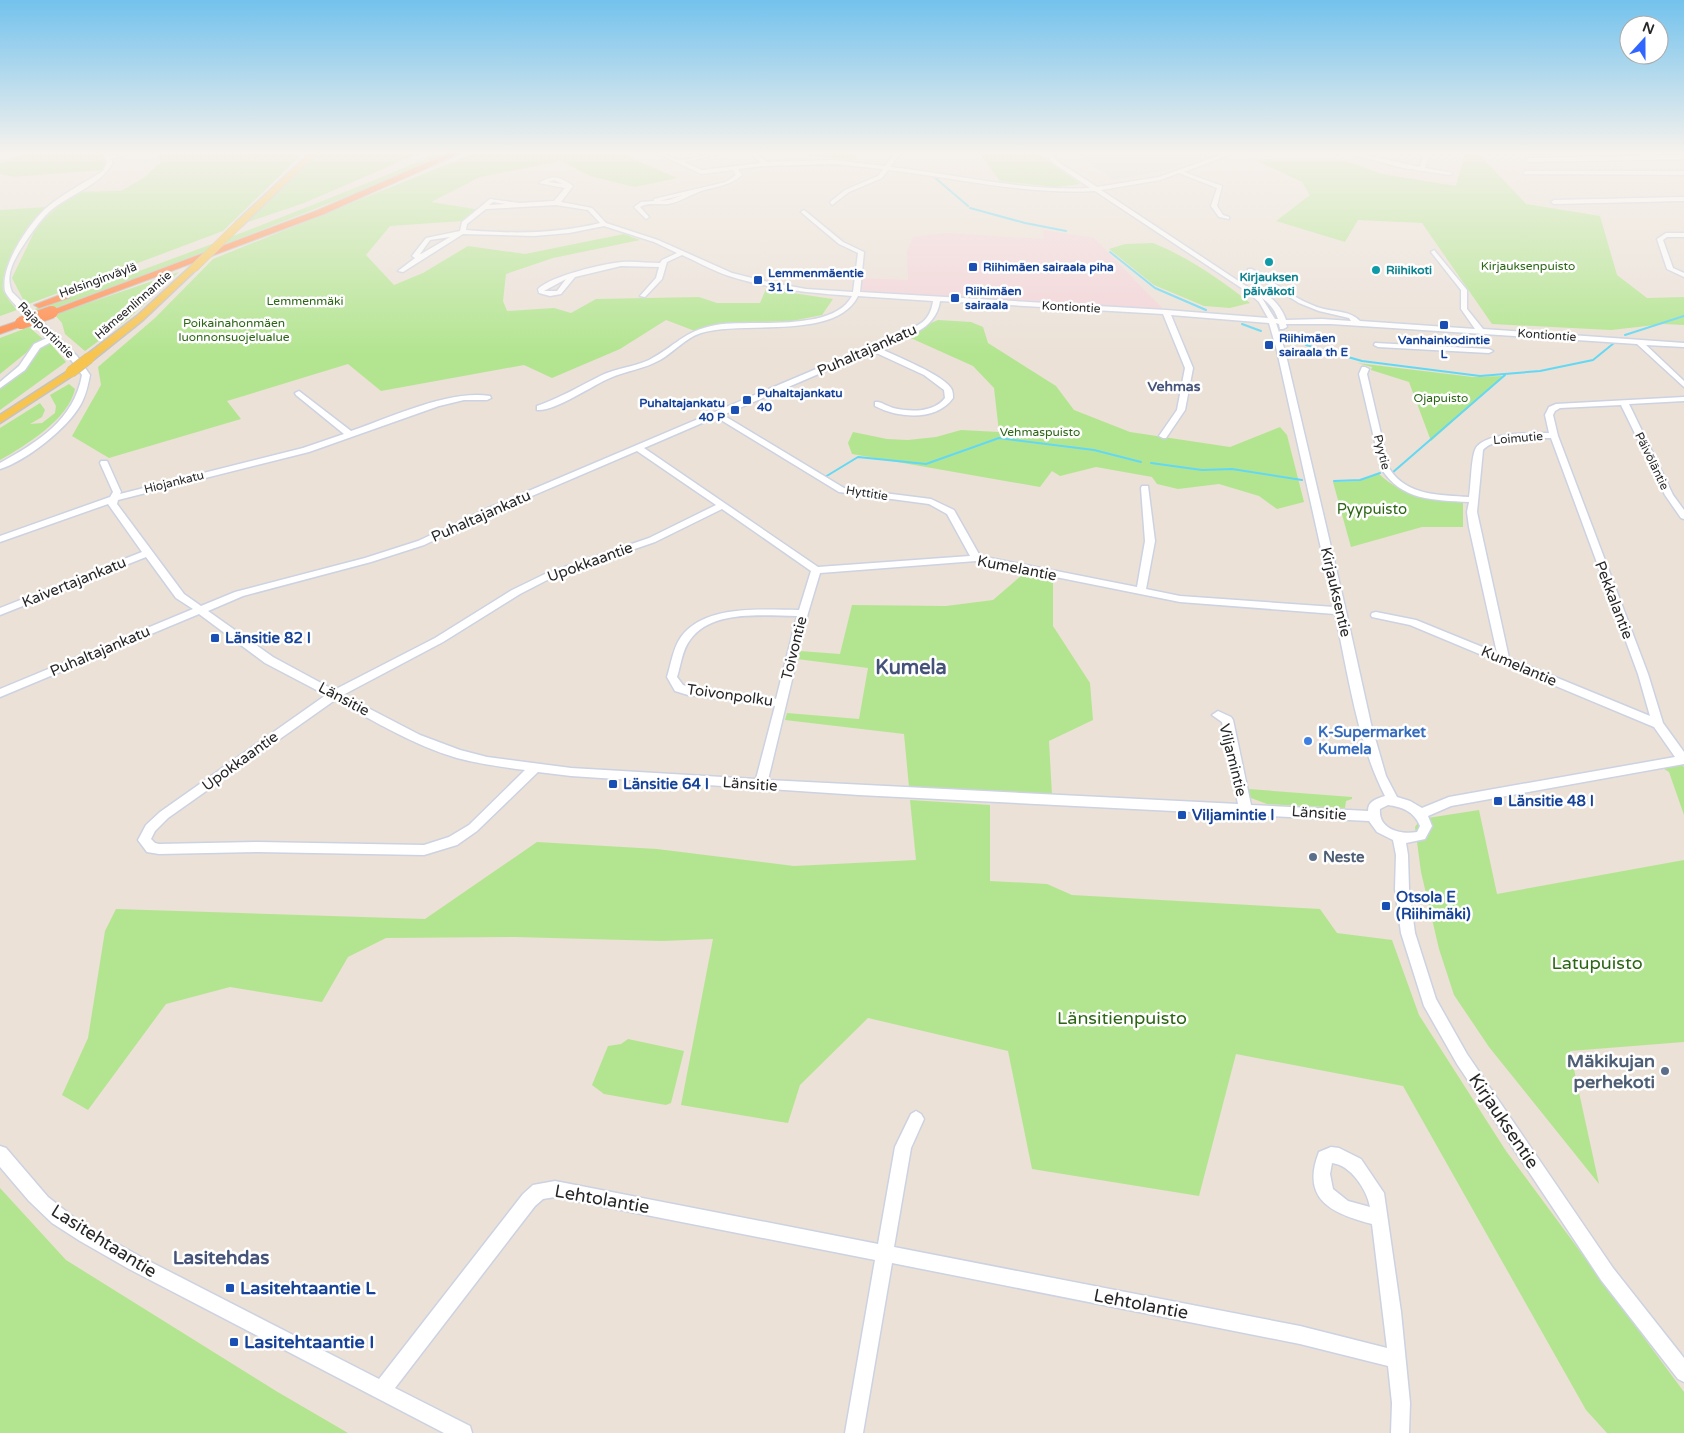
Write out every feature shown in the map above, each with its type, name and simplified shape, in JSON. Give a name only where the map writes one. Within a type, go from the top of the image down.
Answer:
[{"type":"highway","name":"Helsinginväylä","points":[[0,319],[271,220]]},
{"type":"highway","name":"Helsinginväylä","points":[[0,331],[300,220]]},
{"type":"main road","name":"Hämeenlinnantie","points":[[0,420],[71,372],[140,318],[243,220]]},
{"type":"street","name":"Rajaportintie","points":[[0,466],[28,450],[59,426],[80,400],[86,375],[74,358],[10,293],[5,282],[8,265],[14,252],[38,220]]},
{"type":"street","points":[[400,271],[460,233],[464,223],[468,220]]},
{"type":"street","points":[[600,220],[604,224]]},
{"type":"street","points":[[540,408],[582,391],[605,378],[651,362],[682,339],[699,331],[729,325],[788,324],[815,320],[842,311],[852,302],[855,295],[861,252],[841,244],[813,220]]},
{"type":"street","name":"Kirjauksentie","points":[[1143,220],[1227,275],[1262,301],[1272,318],[1289,380],[1372,750],[1380,776],[1393,801]]},
{"type":"street","points":[[421,257],[415,254],[428,239],[460,233],[531,236],[563,233],[604,224]]},
{"type":"street","name":"Kontiontie","points":[[604,224],[648,238],[730,274],[806,291],[1272,318],[1684,345]]},
{"type":"street","points":[[1684,235],[1666,235],[1660,239],[1670,269],[1684,275]]},
{"type":"street","points":[[1434,252],[1464,290],[1466,295],[1464,310],[1480,331]]},
{"type":"street","points":[[643,296],[659,279],[661,266],[664,261],[682,253]]},
{"type":"street","points":[[572,276],[621,264],[661,266]]},
{"type":"street","points":[[1250,270],[1301,302],[1321,310],[1351,316],[1358,324]]},
{"type":"street","name":"Kirjauksentie","points":[[1227,275],[1266,297],[1283,319],[1288,351],[1289,380]]},
{"type":"street","name":"Puhaltajankatu","points":[[0,693],[239,594],[414,546],[874,348],[930,321],[937,312],[938,300]]},
{"type":"street","points":[[1163,436],[1181,410],[1189,368],[1166,312]]},
{"type":"street","points":[[1409,327],[1420,347]]},
{"type":"street","points":[[0,386],[22,368],[37,346],[54,338]]},
{"type":"street","points":[[1639,342],[1684,385]]},
{"type":"street","points":[[1378,345],[1489,351]]},
{"type":"street","points":[[874,348],[937,380],[948,389],[949,395],[945,403],[940,407],[919,413],[894,412],[878,404]]},
{"type":"street","name":"Pyytie","points":[[1365,369],[1363,374],[1385,468],[1391,480],[1400,488],[1416,493],[1473,500]]},
{"type":"street","points":[[299,393],[350,435]]},
{"type":"street","name":"Hiojankatu","points":[[0,539],[113,499],[294,453],[451,400],[487,398]]},
{"type":"street","name":"Loimutie","points":[[1504,659],[1474,527],[1473,500],[1479,450],[1483,444],[1493,440],[1554,436],[1549,415],[1555,408],[1684,399]]},
{"type":"street","name":"Päivöläntie","points":[[1624,403],[1669,495],[1684,516]]},
{"type":"street","name":"Hyttitie","points":[[718,415],[842,490],[925,501],[944,507],[950,512],[976,558]]},
{"type":"street","name":"Pekkalantie","points":[[1554,436],[1643,674],[1658,724],[1683,760]]},
{"type":"street","points":[[640,449],[816,570]]},
{"type":"street","name":"Länsitie","points":[[104,463],[117,492],[112,504],[180,596],[254,650],[439,748],[487,761],[534,769],[762,784],[1373,816]]},
{"type":"street","points":[[1141,591],[1150,541],[1145,488]]},
{"type":"street","name":"Upokkaantie","points":[[534,769],[473,828],[453,841],[424,850],[258,847],[159,849],[146,845],[145,835],[156,822],[335,694],[440,640],[516,592],[550,575],[652,540],[722,506]]},
{"type":"street","name":"Kaivertajankatu","points":[[0,612],[147,553]]},
{"type":"street","name":"Kumelantie","points":[[816,570],[976,558],[1206,602],[1341,611]]},
{"type":"street","name":"Toivontie","points":[[762,784],[780,703],[816,570]]},
{"type":"street","name":"Toivonpolku","points":[[780,703],[688,691],[679,688],[672,677],[685,638],[697,625],[705,621],[749,613],[803,613]]},
{"type":"street","name":"Kumelantie","points":[[1376,615],[1412,622],[1658,724]]},
{"type":"street","name":"Viljamintie","points":[[1218,715],[1227,720],[1245,808]]},
{"type":"street","points":[[1420,814],[1448,802],[1683,760]]},
{"type":"street","points":[[1393,801],[1407,804],[1420,814],[1426,826],[1421,836],[1415,838],[1399,838],[1383,830],[1373,816],[1374,807],[1378,803],[1393,801]]},
{"type":"street","name":"Kirjauksentie","points":[[1399,838],[1403,860],[1402,888],[1408,933],[1429,1001],[1462,1059],[1607,1274],[1684,1373]]},
{"type":"street","points":[[854,1433],[903,1147],[916,1119]]},
{"type":"street","name":"Lasitehtaantie","points":[[0,1154],[31,1191],[59,1218],[135,1263],[463,1433]]},
{"type":"street","name":"Lehtolantie","points":[[382,1391],[392,1374],[529,1200],[539,1191],[555,1189],[1300,1335],[1395,1359]]},
{"type":"street","points":[[1379,1218],[1392,1312],[1395,1359],[1401,1403],[1400,1433]]},
{"type":"shaded area","points":[[1043,230],[1094,238],[1166,312],[855,295],[858,278],[908,280],[907,252],[913,237],[946,233],[1044,239]]},
{"type":"green space","points":[[0,220],[36,220],[17,245],[3,279],[3,290],[17,310],[0,316]]},
{"type":"green space","points":[[43,220],[234,220],[223,231],[26,305],[12,278],[37,226]]},
{"type":"green space","points":[[275,220],[288,220],[41,313],[35,309],[137,272]]},
{"type":"green space","name":"Lemmenmäki","points":[[310,220],[464,220],[390,226],[366,255],[394,285],[423,273],[468,246],[525,254],[624,234],[640,240],[553,258],[506,274],[503,301],[507,311],[554,308],[571,313],[596,299],[699,297],[717,303],[760,303],[766,289],[833,299],[822,315],[792,321],[729,323],[695,331],[666,320],[620,349],[552,378],[524,365],[381,391],[348,364],[227,401],[241,419],[109,458],[72,436],[101,385],[98,367],[155,318],[213,259]]},
{"type":"green space","name":"Kirjauksenpuisto","points":[[1277,220],[1601,220],[1617,275],[1647,298],[1684,297],[1684,325],[1664,324],[1611,330],[1492,324],[1422,223],[1358,220],[1345,242],[1276,221]]},
{"type":"green space","points":[[1153,243],[1179,255],[1204,270],[1250,303],[1230,308],[1204,306],[1154,285],[1109,249],[1125,244]]},
{"type":"green space","points":[[179,272],[128,319],[85,351],[65,334],[62,323],[56,316],[59,313]]},
{"type":"green space","name":"Vehmaspuisto","points":[[938,320],[971,322],[983,327],[988,343],[1056,386],[1074,410],[1130,432],[1230,447],[1280,427],[1287,435],[1304,502],[1277,509],[1259,496],[1219,484],[1178,489],[1157,484],[1152,477],[1096,467],[1060,476],[1052,471],[1040,487],[852,454],[848,443],[853,432],[887,439],[908,440],[936,437],[961,430],[999,432],[994,388],[973,366],[904,335]]},
{"type":"green space","points":[[29,327],[43,339],[0,374],[0,338]]},
{"type":"green space","points":[[49,342],[66,362],[0,410],[0,389],[28,366],[43,344]]},
{"type":"green space","name":"Ojapuisto","points":[[1357,363],[1473,377],[1504,376],[1431,441],[1409,382],[1371,370],[1372,367]]},
{"type":"green space","points":[[69,384],[75,389],[71,400],[55,421],[33,439],[0,460],[0,428],[40,403],[45,410],[42,417],[30,424],[42,423],[55,413],[56,406],[50,395]]},
{"type":"green space","name":"Pyypuisto","points":[[1378,473],[1397,488],[1417,496],[1463,503],[1463,527],[1422,527],[1351,547],[1333,482],[1359,481]]},
{"type":"green space","points":[[1029,569],[1053,574],[1053,626],[1090,683],[1093,720],[1049,741],[1052,795],[909,787],[904,734],[785,720],[787,713],[859,719],[868,668],[797,659],[800,651],[840,654],[852,605],[946,606],[993,600]]},
{"type":"green space","points":[[1679,760],[1684,767],[1684,815],[1669,772],[1656,764]]},
{"type":"green space","points":[[1245,785],[1249,789],[1352,797],[1352,799],[1346,801],[1345,808],[1267,804],[1251,798]]},
{"type":"green space","name":"Länsitienpuisto","points":[[910,800],[990,805],[990,881],[1047,884],[1072,895],[1320,909],[1337,933],[1392,940],[1419,1015],[1506,1151],[1684,1392],[1684,1433],[1607,1433],[1586,1410],[1403,1086],[1236,1054],[1199,1196],[1032,1169],[1008,1051],[868,1018],[800,1085],[788,1123],[681,1105],[713,939],[662,941],[515,937],[386,938],[348,957],[322,1002],[230,987],[166,1004],[88,1110],[62,1095],[88,1038],[105,931],[116,909],[425,919],[537,842],[657,849],[794,866],[916,860]]},
{"type":"green space","name":"Latupuisto","points":[[1479,810],[1497,894],[1684,860],[1684,1042],[1570,1051],[1599,1184],[1489,1047],[1454,995],[1439,949],[1421,872],[1415,827],[1421,819]]},
{"type":"green space","points":[[628,1039],[684,1051],[671,1103],[666,1105],[604,1094],[592,1085],[608,1046],[621,1044]]},
{"type":"green space","points":[[0,1188],[66,1260],[276,1391],[348,1433],[0,1433]]},
{"type":"waterway","points":[[1014,220],[1066,231]]},
{"type":"waterway","points":[[1110,252],[1155,288],[1206,310]]},
{"type":"waterway","points":[[1625,335],[1684,316]]},
{"type":"waterway","points":[[1242,324],[1261,331]]},
{"type":"waterway","points":[[1306,345],[1362,361],[1480,376],[1540,371],[1593,360],[1614,343]]},
{"type":"waterway","points":[[1392,473],[1505,375]]},
{"type":"waterway","points":[[825,477],[858,457],[926,464],[999,438],[1094,450],[1141,462]]},
{"type":"waterway","points":[[1151,463],[1202,470],[1232,469],[1302,480]]},
{"type":"waterway","points":[[1334,481],[1360,480],[1380,473]]},
{"type":"place","name":"Kirjauksen päiväkoti","points":[[1269,262]]},
{"type":"place","name":"Riihimäen sairaala piha","points":[[973,267]]},
{"type":"place","name":"Riihikoti","points":[[1376,270]]},
{"type":"place","name":"Lemmenmäentie 31 L","points":[[758,280]]},
{"type":"place","name":"Riihimäen sairaala","points":[[955,298]]},
{"type":"place","name":"Vanhainkodintie L","points":[[1444,325]]},
{"type":"place","name":"Riihimäen sairaala th E","points":[[1269,345]]},
{"type":"place","name":"Puhaltajankatu 40","points":[[747,400]]},
{"type":"place","name":"Puhaltajankatu 40 P","points":[[735,410]]},
{"type":"place","name":"Länsitie 82 I","points":[[215,638]]},
{"type":"place","name":"K-Supermarket Kumela","points":[[1308,741]]},
{"type":"place","name":"Länsitie 64 I","points":[[613,784]]},
{"type":"place","name":"Länsitie 48 I","points":[[1498,801]]},
{"type":"place","name":"Viljamintie I","points":[[1182,815]]},
{"type":"place","name":"Neste","points":[[1313,857]]},
{"type":"place","name":"Otsola E (Riihimäki)","points":[[1386,906]]},
{"type":"place","name":"Mäkikujan perhekoti","points":[[1665,1071]]},
{"type":"place","name":"Lasitehtaantie L","points":[[230,1288]]},
{"type":"place","name":"Lasitehtaantie I","points":[[234,1342]]},
{"type":"district","name":"Vehmas","points":[[1174,386]]},
{"type":"district","name":"Kumela","points":[[911,668]]},
{"type":"district","name":"Lasitehdas","points":[[221,1258]]},
{"type":"park label","name":"Poikainahonmäen luonnonsuojelualue","points":[[234,330]]}]
